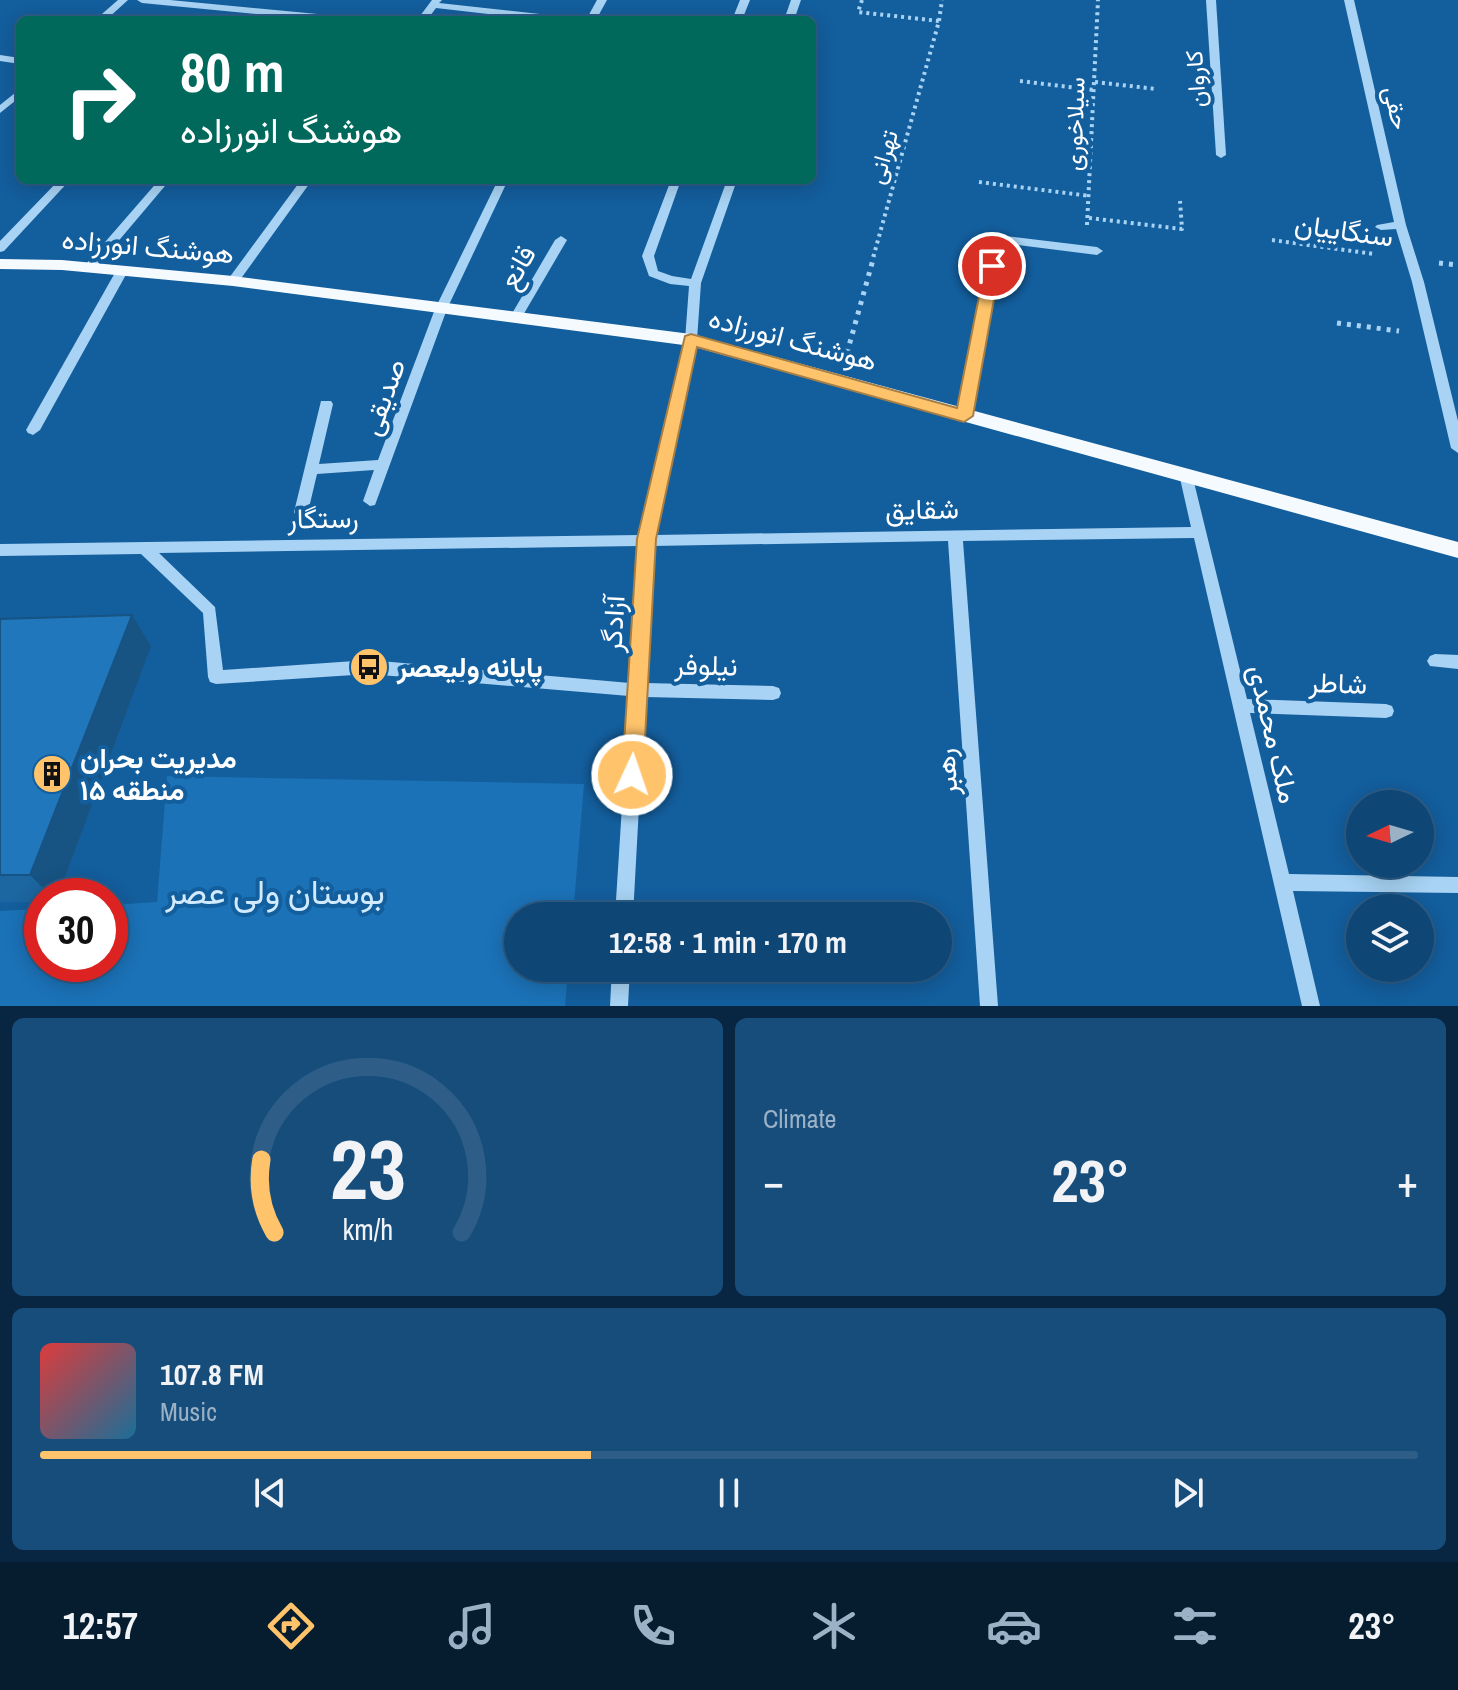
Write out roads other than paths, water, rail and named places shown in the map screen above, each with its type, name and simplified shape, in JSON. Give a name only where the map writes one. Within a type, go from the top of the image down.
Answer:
[{"type":"main road","name":"هوشنگ انورزاده","points":[[0,264],[90,267],[233,281],[691,340],[1458,550]]},
{"type":"street","points":[[105,16],[123,0]]},
{"type":"street","points":[[142,0],[308,16]]},
{"type":"street","name":"کاروان","points":[[1211,0],[1221,155]]},
{"type":"street","name":"حقی","points":[[1349,0],[1400,225],[1458,448]]},
{"type":"street","points":[[435,3],[536,16]]},
{"type":"street","points":[[0,110],[16,96]]},
{"type":"street","points":[[0,248],[61,184]]},
{"type":"street","points":[[90,267],[162,184]]},
{"type":"street","points":[[233,281],[304,184]]},
{"type":"street","name":"صدیقی","points":[[370,501],[441,309],[501,184]]},
{"type":"street","points":[[675,184],[648,256],[653,273],[670,280],[695,283]]},
{"type":"street","name":"آزادگر","points":[[625,902],[646,539],[691,340],[695,283],[731,184]]},
{"type":"street","points":[[1381,227],[1400,225]]},
{"type":"street","points":[[964,416],[997,239],[1097,251]]},
{"type":"street","name":"قانع","points":[[516,317],[561,240]]},
{"type":"street","points":[[33,430],[122,271]]},
{"type":"street","points":[[301,512],[326,404]]},
{"type":"street","points":[[311,469],[383,465]]},
{"type":"street","name":"ملک محمدی","points":[[1186,474],[1311,1006]]},
{"type":"street","name":"شقایق","points":[[646,539],[1199,532]]},
{"type":"street","name":"رهبر","points":[[955,535],[989,1006]]},
{"type":"street","name":"رستگار","points":[[0,550],[646,539]]},
{"type":"street","name":"نیلوفر","points":[[143,547],[210,611],[216,677],[369,667],[637,690],[773,693]]},
{"type":"street","points":[[1435,661],[1458,662]]},
{"type":"street","name":"شاطر","points":[[1240,706],[1386,711]]},
{"type":"street","points":[[1282,882],[1458,885]]},
{"type":"street","points":[[619,1006],[620,982]]},
{"type":"place","name":"پایانه ولیعصر","points":[[369,667]]},
{"type":"place","name":"مدیریت بحران منطقه ۱۵","points":[[52,774]]},
{"type":"park label","name":"بوستان ولی عصر","points":[[275,892]]}]
